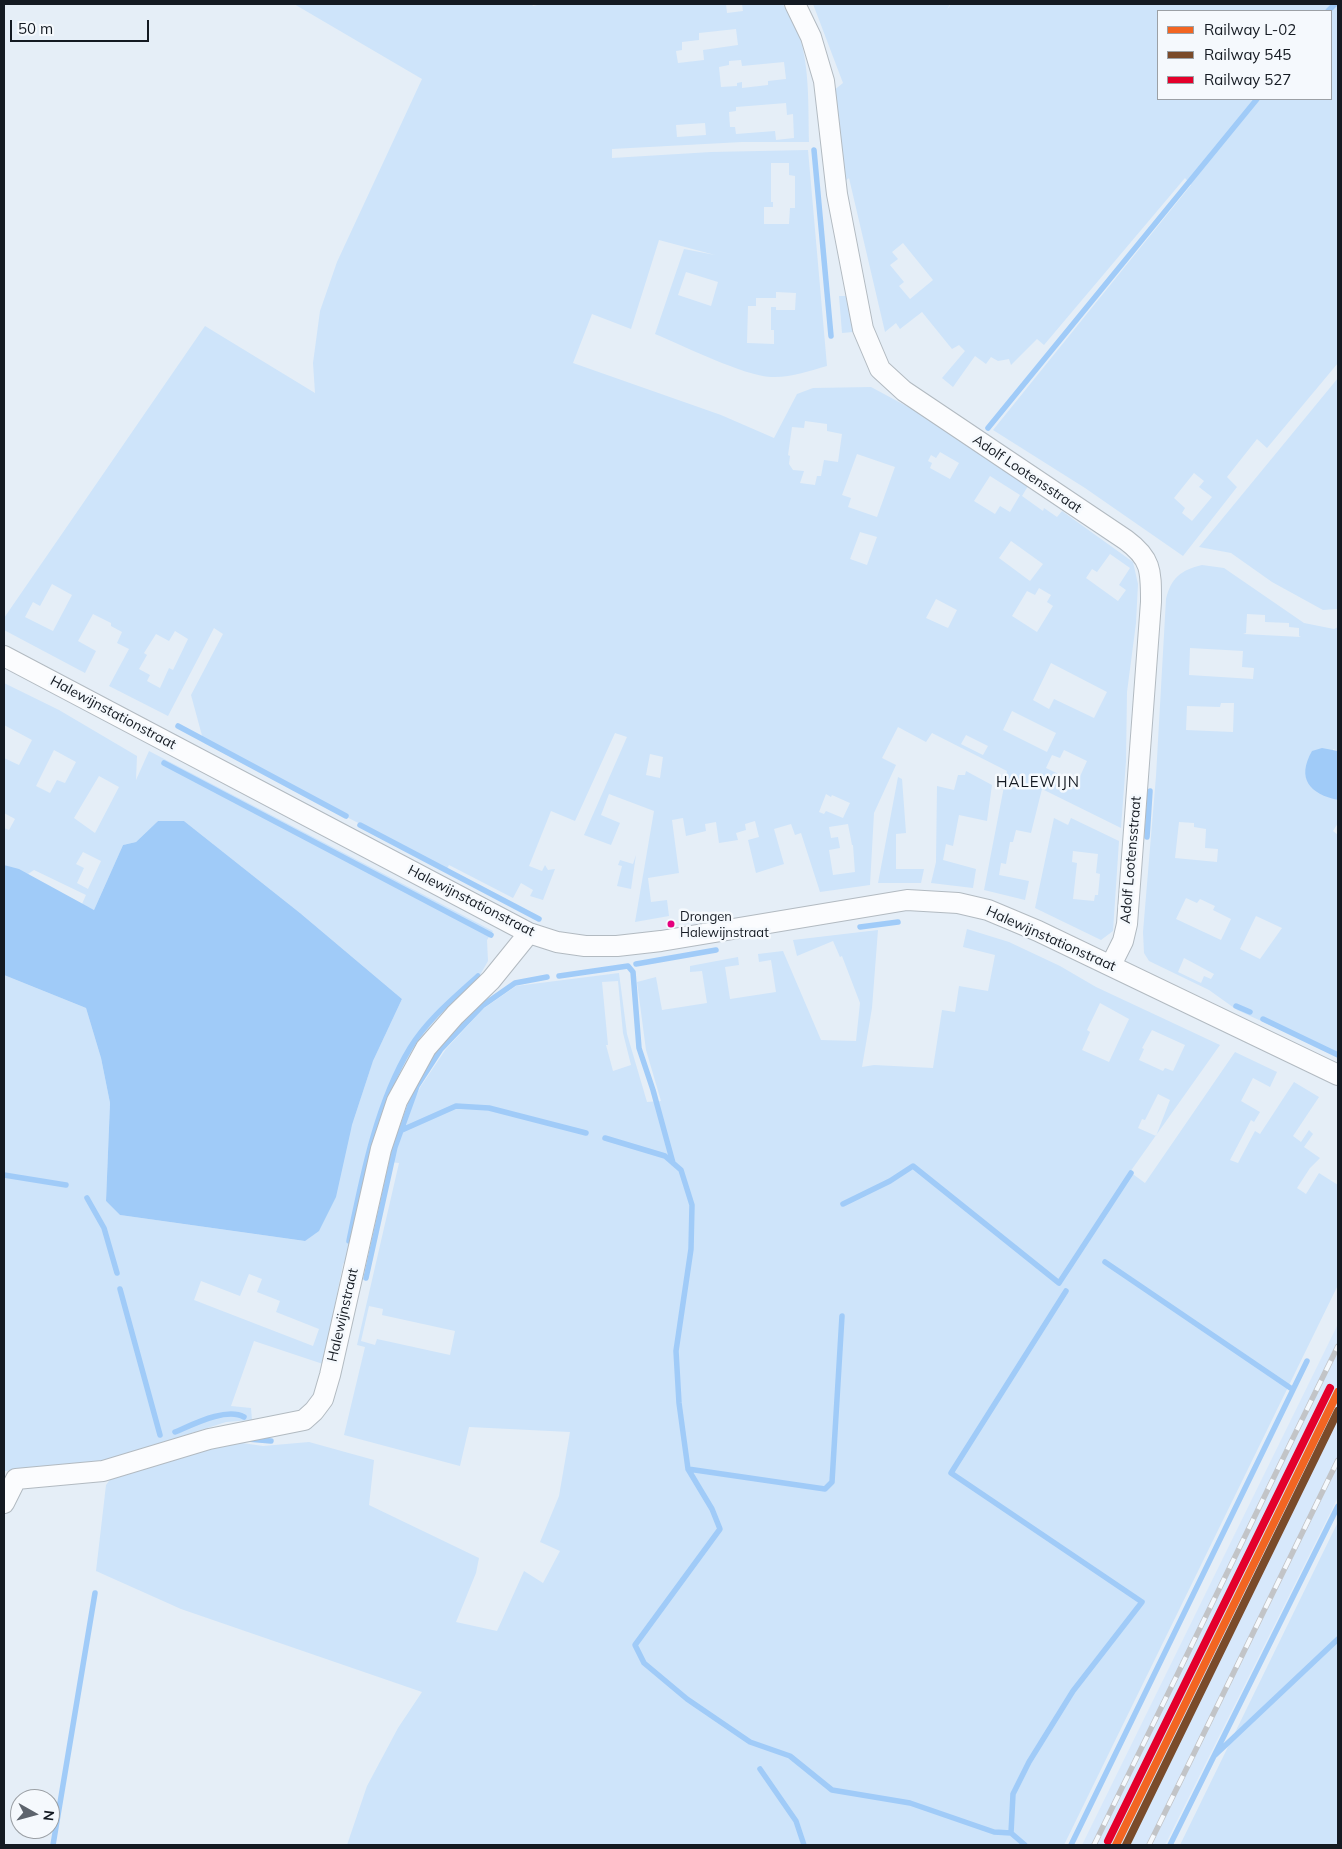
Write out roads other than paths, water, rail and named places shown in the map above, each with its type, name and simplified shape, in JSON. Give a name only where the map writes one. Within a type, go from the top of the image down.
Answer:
[{"type":"street","name":"Adolf Lootensstraat","points":[[795,4],[811,37],[824,81],[837,194],[864,329],[880,369],[904,391],[1140,550],[1148,562],[1150,602],[1127,924],[1123,941],[1111,965]]},
{"type":"street","name":"Halewijnstationstraat","points":[[4,656],[530,933],[557,942],[585,946],[617,946],[661,941],[907,900],[934,900],[958,903],[988,910],[1111,965],[1338,1075]]},
{"type":"street","name":"Halewijnstraat","points":[[4,1503],[16,1479],[103,1471],[210,1439],[304,1420],[314,1411],[323,1399],[330,1375],[381,1149],[397,1101],[426,1048],[490,980],[530,933]]},
{"type":"water","points":[[1322,748],[1338,751],[1338,800],[1320,794],[1308,784],[1305,770],[1307,761],[1312,751]]},
{"type":"water","points":[[158,821],[184,821],[300,913],[402,999],[373,1061],[352,1125],[336,1197],[319,1231],[305,1241],[120,1215],[106,1201],[110,1103],[101,1058],[86,1008],[4,975],[4,865],[19,869],[94,910],[123,845],[136,842]]},
{"type":"waterway","points":[[1329,10],[1335,4]]},
{"type":"waterway","points":[[988,428],[1256,100]]},
{"type":"waterway","points":[[814,150],[831,336]]},
{"type":"waterway","points":[[178,726],[346,816]]},
{"type":"waterway","points":[[164,763],[491,935]]},
{"type":"waterway","points":[[1147,837],[1150,791]]},
{"type":"waterway","points":[[360,825],[539,919]]},
{"type":"waterway","points":[[860,927],[898,922]]},
{"type":"waterway","points":[[636,964],[716,950]]},
{"type":"waterway","points":[[559,976],[628,966],[633,972],[639,1048],[653,1090],[673,1163]]},
{"type":"waterway","points":[[349,1241],[359,1192],[379,1117],[398,1070],[424,1028],[478,976]]},
{"type":"waterway","points":[[366,1278],[395,1147],[417,1086],[441,1049],[482,1006],[515,983],[547,977]]},
{"type":"waterway","points":[[1236,1006],[1250,1012]]},
{"type":"waterway","points":[[1263,1019],[1338,1055]]},
{"type":"waterway","points":[[402,1130],[456,1106],[489,1108],[586,1133]]},
{"type":"waterway","points":[[605,1138],[665,1156],[681,1170],[692,1205],[691,1249],[676,1351],[679,1403],[688,1469],[712,1509],[720,1529],[635,1645],[644,1663],[687,1699],[750,1742],[790,1756],[832,1790],[910,1803],[994,1832],[1011,1833],[1025,1845]]},
{"type":"waterway","points":[[843,1204],[890,1181],[913,1166],[1059,1283],[1131,1173]]},
{"type":"waterway","points":[[4,1175],[66,1185]]},
{"type":"waterway","points":[[87,1198],[104,1228],[117,1273]]},
{"type":"waterway","points":[[1105,1262],[1292,1389]]},
{"type":"waterway","points":[[120,1289],[160,1435]]},
{"type":"waterway","points":[[1011,1833],[1013,1794],[1029,1762],[1073,1691],[1142,1602],[951,1473],[1066,1291]]},
{"type":"waterway","points":[[688,1469],[825,1489],[832,1482],[842,1316]]},
{"type":"waterway","points":[[1071,1845],[1307,1361]]},
{"type":"waterway","points":[[175,1432],[209,1418],[228,1414],[237,1414],[244,1417]]},
{"type":"waterway","points":[[248,1439],[271,1441]]},
{"type":"waterway","points":[[1214,1756],[1338,1506]]},
{"type":"waterway","points":[[53,1845],[95,1593]]},
{"type":"waterway","points":[[1170,1845],[1214,1756],[1338,1639]]},
{"type":"waterway","points":[[760,1769],[796,1821],[804,1845]]},
{"type":"railway","points":[[1094,1845],[1338,1346]]},
{"type":"railway","points":[[1149,1845],[1338,1460]]},
{"type":"rail line","name":"527","points":[[1108,1841],[1330,1388]]},
{"type":"rail line","name":"L-02","points":[[1116,1845],[1338,1392]]},
{"type":"rail line","name":"545","points":[[1126,1845],[1338,1411]]},
{"type":"place","name":"Drongen Halewijnstraat","points":[[671,924]]},
{"type":"district","name":"HALEWIJN","points":[[1038,782]]}]
